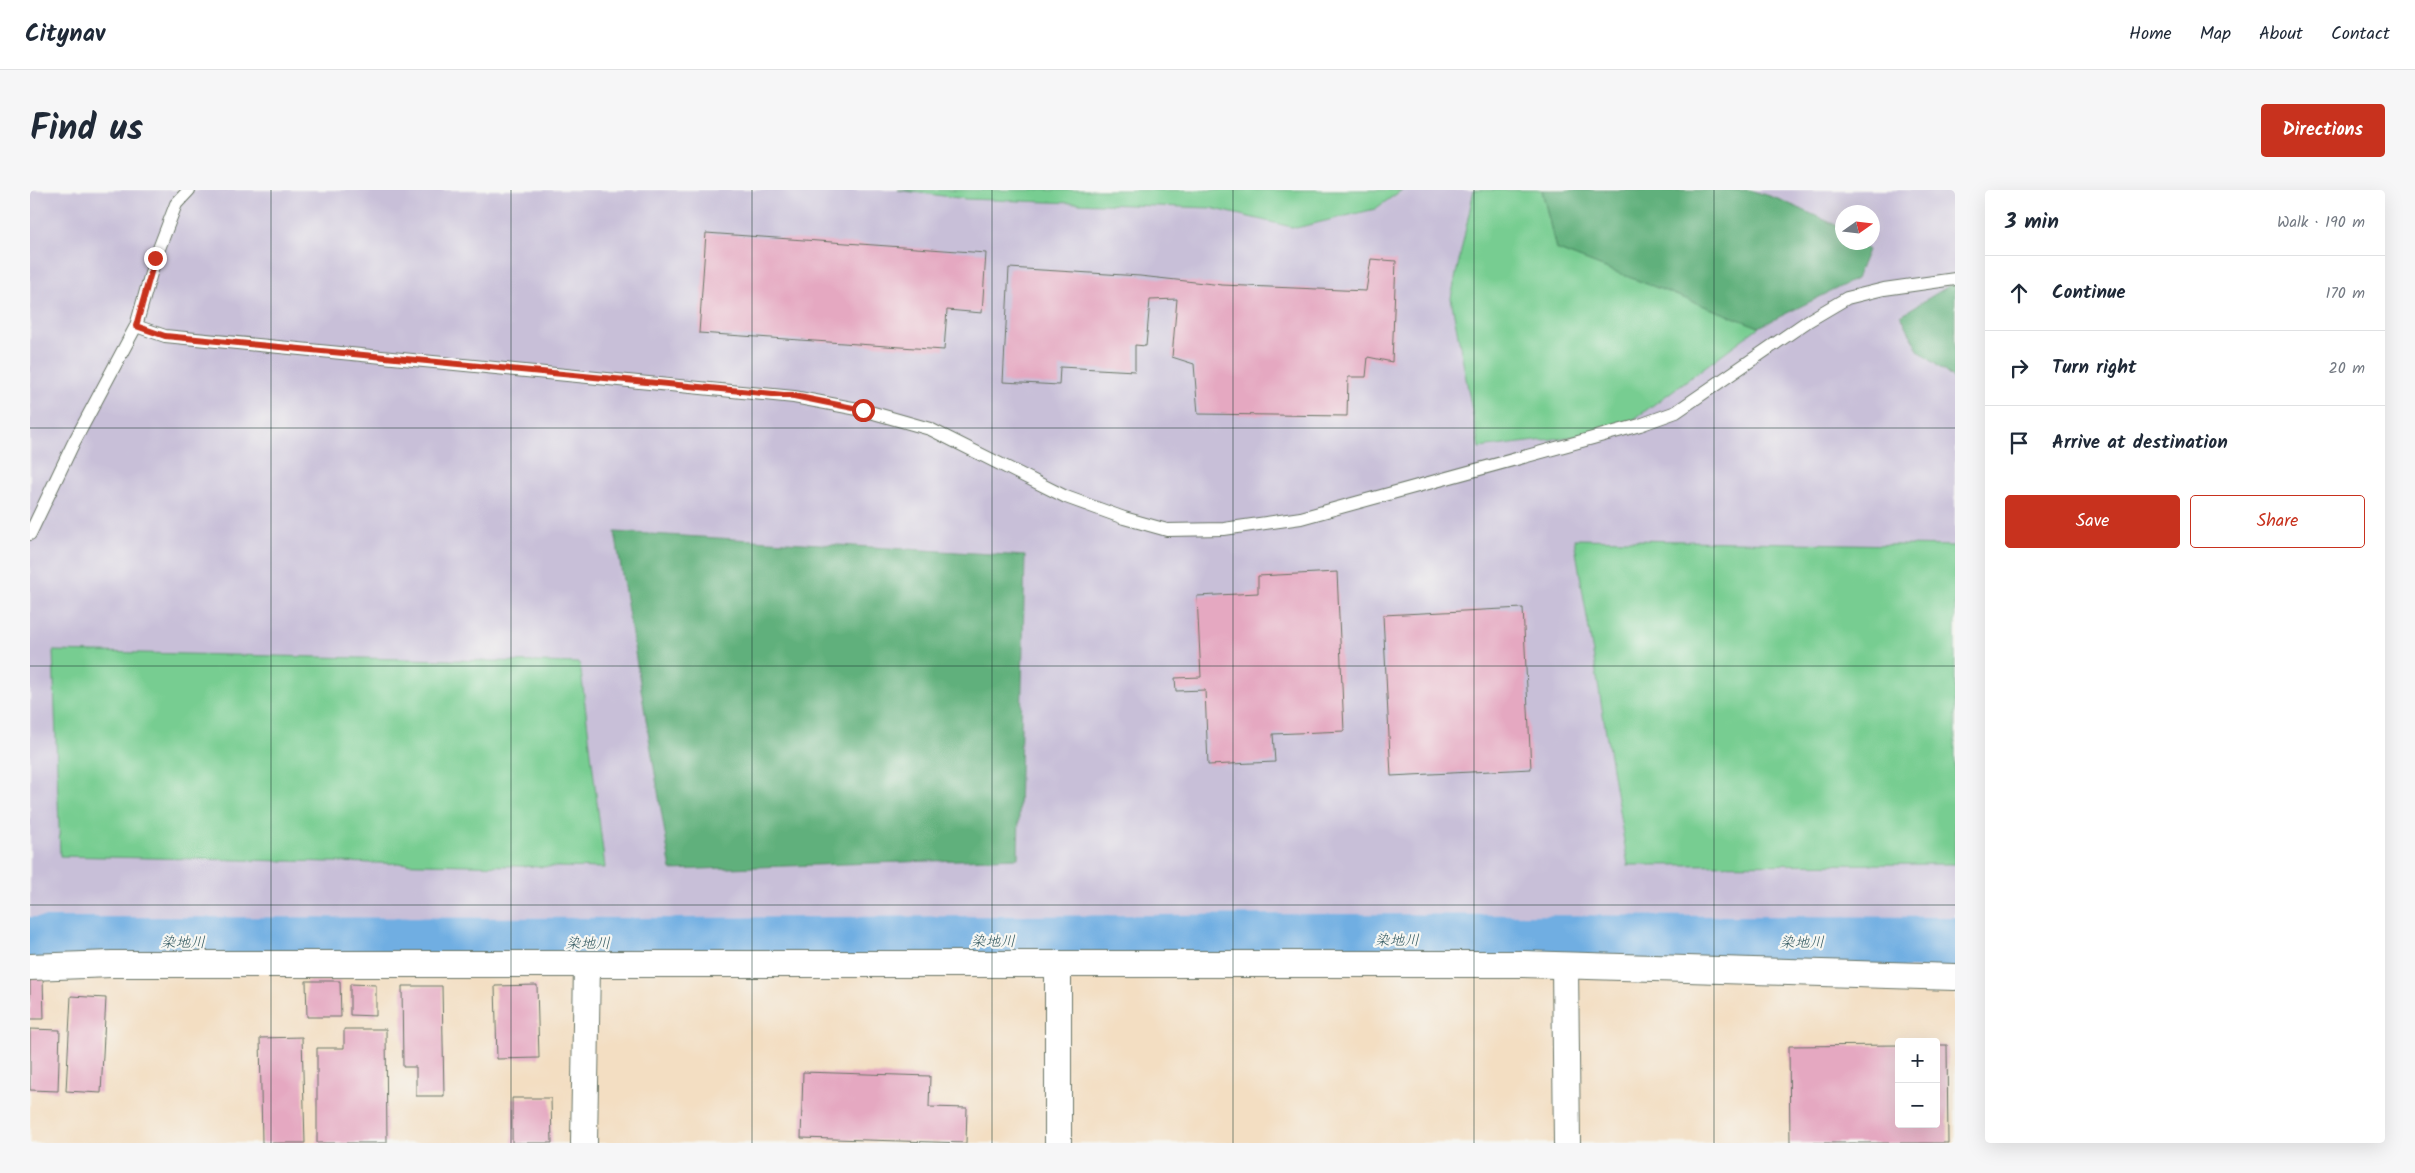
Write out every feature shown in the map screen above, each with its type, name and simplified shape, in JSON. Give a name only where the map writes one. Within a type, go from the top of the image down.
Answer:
[{"type":"street","points":[[30,967],[112,964],[1522,964],[1565,967],[1955,977]]},
{"type":"street","points":[[584,1143],[587,965]]},
{"type":"street","points":[[1058,965],[1058,1143]]},
{"type":"street","points":[[1565,967],[1567,1143]]},
{"type":"lane","points":[[30,534],[72,444],[136,326],[155,258],[176,204],[189,190]]},
{"type":"lane","points":[[136,326],[165,336],[794,396],[863,410],[930,429],[1066,497],[1124,518],[1167,530],[1224,529],[1301,518],[1640,425],[1676,412],[1808,321],[1846,298],[1884,289],[1955,279]]},
{"type":"shaded area","points":[[30,190],[1955,190],[1955,925],[30,931]]},
{"type":"green space","points":[[898,190],[1402,190],[1375,209],[1296,228],[1211,208],[966,199]]},
{"type":"green space","points":[[1474,190],[1542,190],[1556,249],[1759,327],[1618,431],[1479,448],[1451,298]]},
{"type":"green space","points":[[1542,190],[1750,190],[1781,200],[1835,225],[1835,250],[1868,250],[1856,279],[1759,327],[1556,249]]},
{"type":"green space","points":[[1955,282],[1955,380],[1918,350],[1901,315]]},
{"type":"green space","points":[[615,532],[1025,556],[1018,858],[671,870]]},
{"type":"green space","points":[[1574,539],[1955,546],[1955,864],[1628,865]]},
{"type":"green space","points":[[53,651],[580,663],[605,868],[60,856]]},
{"type":"building","points":[[706,233],[986,253],[982,313],[947,310],[944,350],[699,333]]},
{"type":"building","points":[[1371,259],[1396,261],[1392,362],[1368,357],[1366,377],[1348,377],[1347,416],[1198,414],[1194,364],[1172,357],[1177,299],[1150,300],[1146,346],[1135,345],[1135,371],[1060,367],[1059,385],[1003,382],[1009,268],[1140,276],[1222,285],[1366,291]]},
{"type":"building","points":[[1337,572],[1344,731],[1273,734],[1275,762],[1208,765],[1205,690],[1176,691],[1175,678],[1201,677],[1197,596],[1258,593],[1258,576]]},
{"type":"building","points":[[1523,608],[1531,769],[1391,776],[1383,615]]},
{"type":"building","points":[[30,978],[43,978],[44,1019],[30,1019]]},
{"type":"building","points":[[306,981],[340,981],[341,1017],[307,1017]]},
{"type":"building","points":[[350,984],[376,985],[376,1016],[350,1015]]},
{"type":"building","points":[[537,985],[539,1058],[497,1059],[495,986]]},
{"type":"building","points":[[402,986],[442,986],[444,1096],[416,1096],[416,1067],[403,1067]]},
{"type":"building","points":[[71,996],[106,998],[101,1093],[66,1091]]},
{"type":"building","points":[[30,1029],[60,1030],[58,1091],[30,1090]]},
{"type":"building","points":[[344,1029],[386,1029],[387,1143],[317,1143],[317,1048],[344,1048]]},
{"type":"building","points":[[302,1037],[305,1143],[262,1143],[260,1038]]},
{"type":"building","points":[[1895,1045],[1895,1128],[1940,1128],[1940,1045],[1947,1045],[1948,1143],[1790,1143],[1789,1046]]},
{"type":"building","points":[[803,1072],[930,1076],[929,1107],[967,1108],[966,1143],[801,1138]]},
{"type":"building","points":[[512,1098],[551,1098],[552,1143],[512,1143]]},
{"type":"waterway","name":"染地川","points":[[30,943],[675,944],[1327,940],[1955,943]]},
{"type":"route","points":[[155,258],[136,326],[165,336],[794,396],[863,410]]}]
